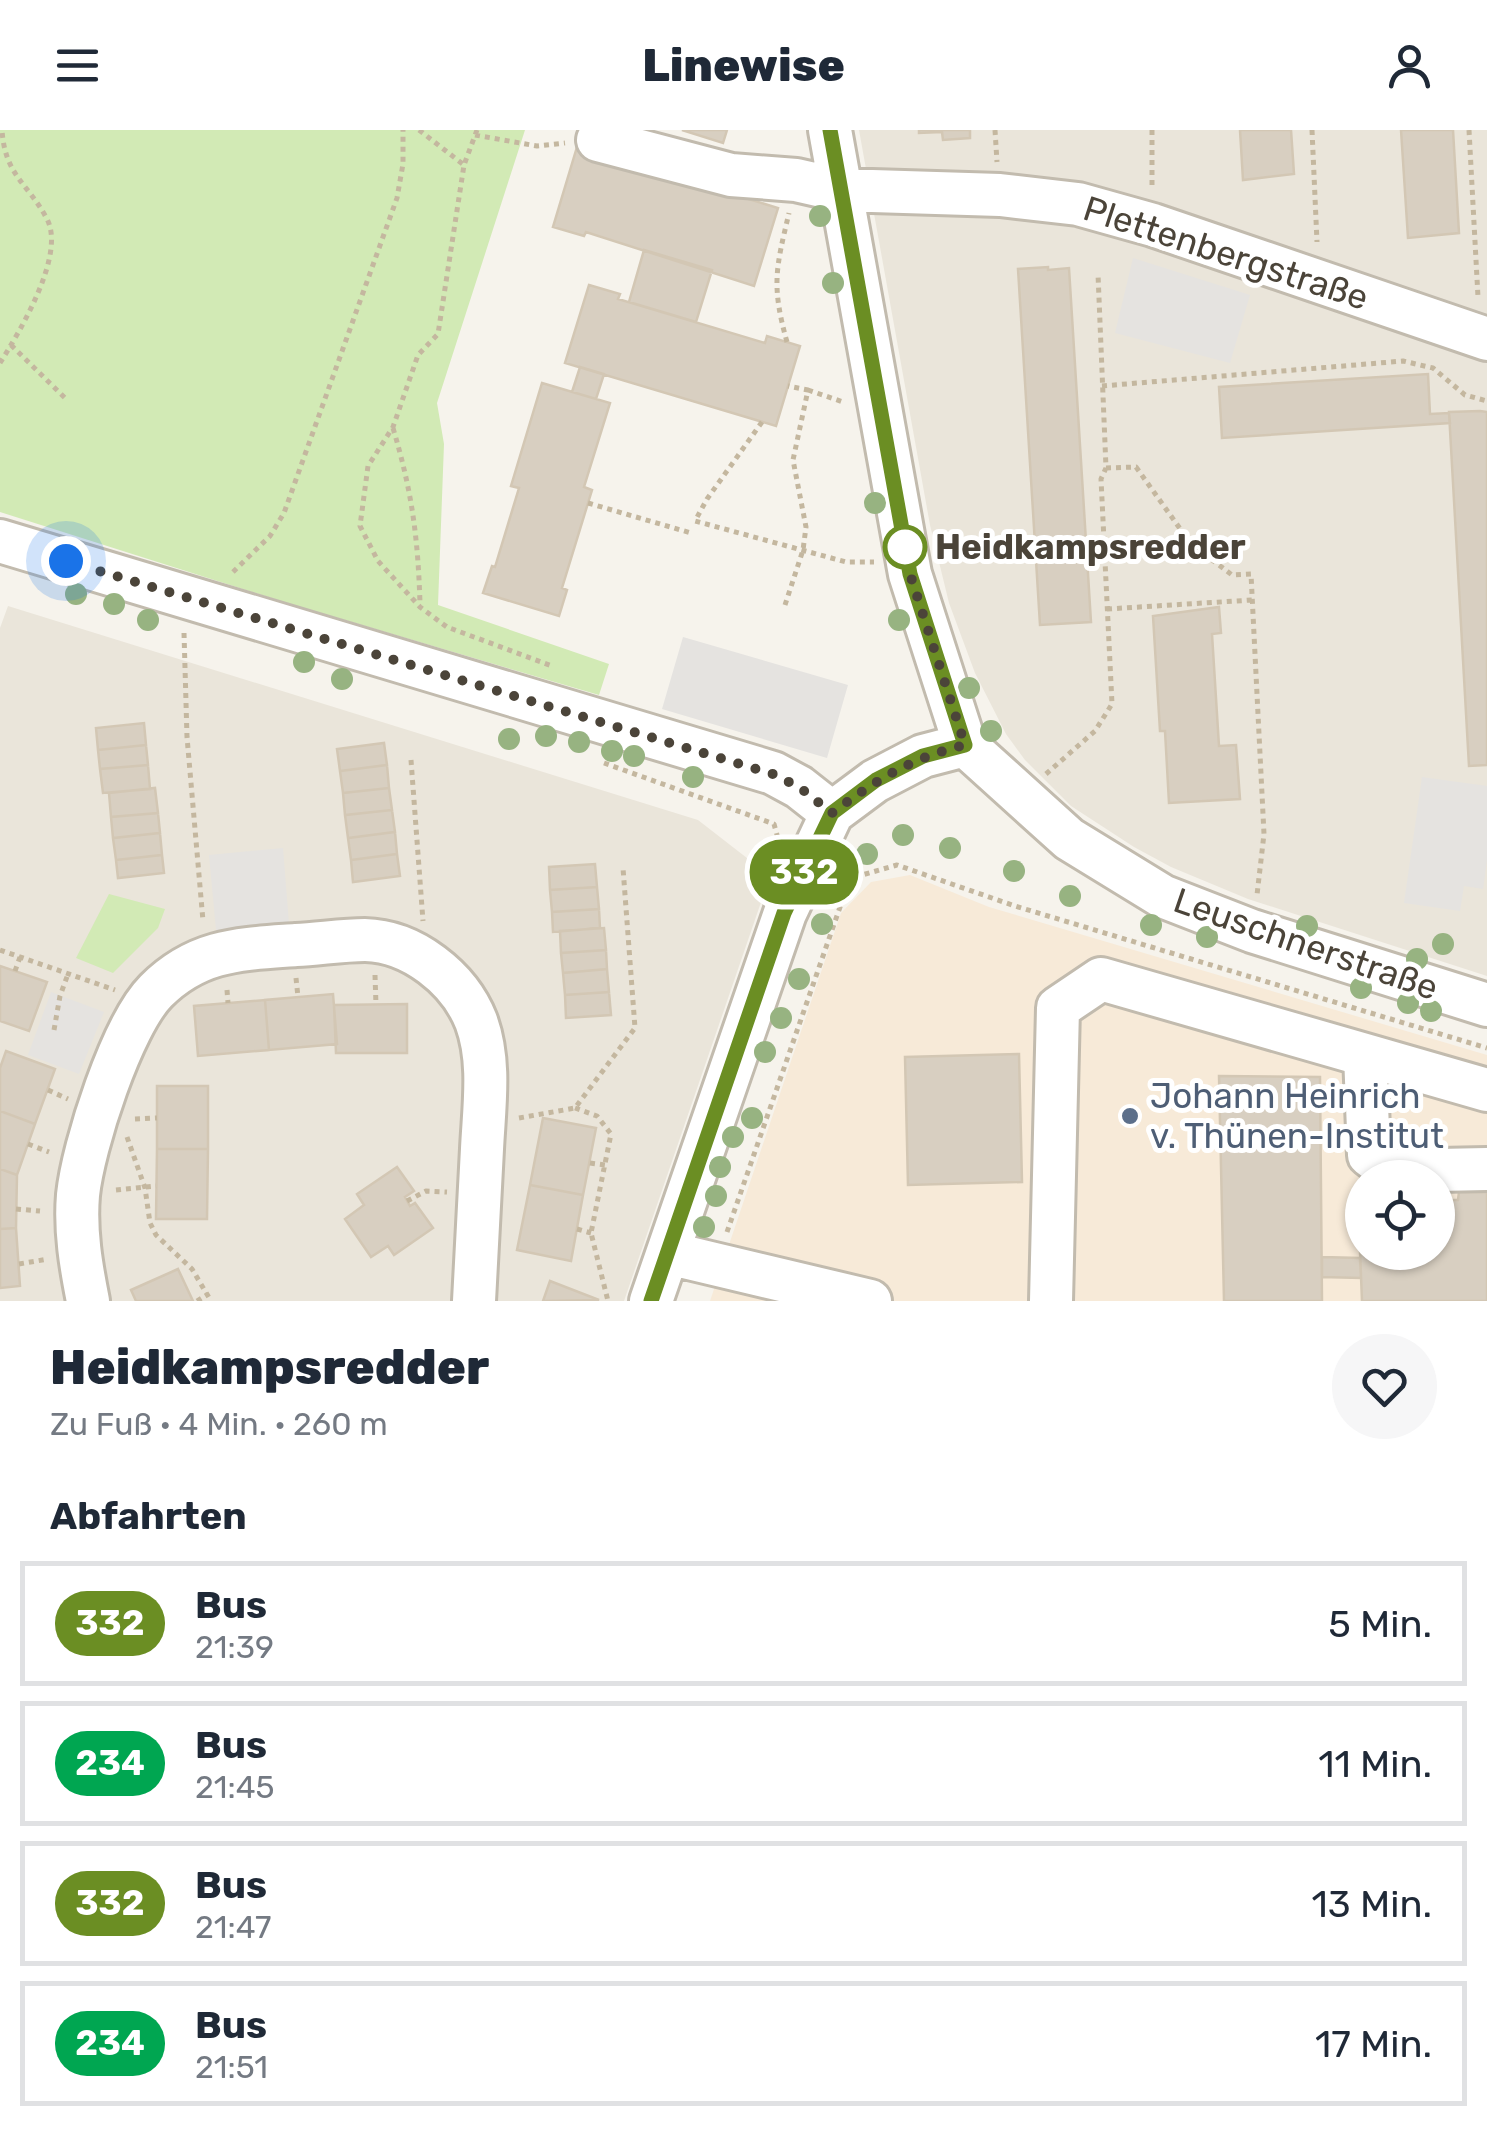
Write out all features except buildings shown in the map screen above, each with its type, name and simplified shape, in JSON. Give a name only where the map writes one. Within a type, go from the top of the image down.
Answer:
[{"type":"street","points":[[651,1301],[784,913],[832,813],[876,780],[923,756],[965,745],[910,574],[830,130]]},
{"type":"street","name":"Plettenbergstraße","points":[[598,140],[731,175],[796,180],[840,190],[1000,194],[1078,204],[1153,225],[1484,338]]},
{"type":"street","points":[[0,540],[194,626],[773,774],[799,787],[832,813]]},
{"type":"street","name":"Leuschnerstraße","points":[[965,745],[1070,839],[1162,896],[1252,931],[1487,1004]]},
{"type":"street","points":[[88,1301],[79,1240],[78,1196],[111,1116],[122,1048],[142,1008],[170,978],[207,956],[255,948],[366,940],[390,944],[418,956],[454,983],[474,1016],[486,1057],[474,1301]]},
{"type":"street","points":[[1051,1301],[1058,1008],[1101,979],[1487,1090]]},
{"type":"street","points":[[1365,1055],[1370,1154],[1390,1171],[1487,1169]]},
{"type":"street","points":[[668,1253],[870,1301]]},
{"type":"path","points":[[0,362],[26,320],[53,240],[49,222],[14,175],[3,146],[2,130]]},
{"type":"path","points":[[207,956],[187,737],[194,626],[270,536],[284,513],[397,198],[403,130]]},
{"type":"path","points":[[419,130],[464,165]]},
{"type":"path","points":[[1152,130],[1153,225]]},
{"type":"path","points":[[1312,130],[1319,281]]},
{"type":"path","points":[[1469,130],[1484,338]]},
{"type":"path","points":[[558,668],[447,627],[420,607],[378,561],[360,526],[368,466],[393,427],[418,355],[438,334],[464,165],[476,132],[537,146],[598,140]]},
{"type":"path","points":[[787,342],[778,312],[774,275],[796,180]]},
{"type":"path","points":[[1021,795],[1095,731],[1112,704],[1101,479],[1106,468],[1098,274]]},
{"type":"path","points":[[11,345],[66,400]]},
{"type":"path","points":[[1102,386],[1402,360],[1433,368],[1464,395],[1487,401]]},
{"type":"path","points":[[788,386],[840,402]]},
{"type":"path","points":[[785,606],[806,527],[793,460],[808,390]]},
{"type":"path","points":[[762,422],[695,520],[846,562],[876,561],[880,576]]},
{"type":"path","points":[[393,427],[411,487],[420,607]]},
{"type":"path","points":[[1106,468],[1136,466],[1191,544],[1232,575],[1251,574],[1264,834],[1252,931]]},
{"type":"path","points":[[588,503],[691,533]]},
{"type":"path","points":[[1108,610],[1252,600]]},
{"type":"path","points":[[411,760],[424,912],[418,956]]},
{"type":"path","points":[[602,762],[774,824],[780,841],[774,853],[848,886]]},
{"type":"path","points":[[716,1265],[848,886],[862,876],[897,865],[1015,906],[1487,1048]]},
{"type":"path","points":[[575,1108],[635,1028],[623,868]]},
{"type":"path","points":[[0,950],[122,992],[142,1008]]},
{"type":"path","points":[[15,971],[20,957]]},
{"type":"path","points":[[54,1030],[68,974]]},
{"type":"path","points":[[48,1090],[111,1116],[157,1118]]},
{"type":"path","points":[[484,1117],[524,1118],[575,1108],[597,1116],[611,1134],[591,1233],[608,1301]]},
{"type":"path","points":[[111,1116],[145,1188],[150,1223],[156,1235],[192,1269],[210,1298],[197,1301]]},
{"type":"path","points":[[590,1163],[606,1165]]},
{"type":"path","points":[[577,1229],[591,1233]]},
{"type":"shaded area","points":[[859,130],[1487,130],[1487,976],[1248,899],[1171,867],[1071,806],[1025,760],[1006,734],[975,673],[949,603],[930,525]]},
{"type":"shaded area","points":[[1133,258],[1250,295],[1230,363],[1115,333]]},
{"type":"shaded area","points":[[8,606],[698,820],[770,876],[624,1301],[0,1301],[0,628]]},
{"type":"shaded area","points":[[683,637],[848,685],[827,758],[662,709]]},
{"type":"shaded area","points":[[1422,777],[1487,786],[1483,889],[1464,886],[1460,911],[1404,903]]},
{"type":"shaded area","points":[[283,848],[289,924],[216,930],[209,855]]},
{"type":"shaded area","name":"Johann Heinrich v. Thünen-Institut","points":[[910,875],[989,907],[1487,1055],[1487,1301],[710,1301],[841,913],[871,882]]},
{"type":"shaded area","points":[[51,992],[104,1012],[79,1074],[28,1055]]},
{"type":"green space","points":[[0,130],[525,130],[437,403],[444,444],[438,605],[609,664],[599,695],[287,603],[0,512]]},
{"type":"green space","points":[[109,894],[165,909],[158,928],[113,973],[76,958]]},
{"type":"bus line","name":"332","points":[[651,1301],[784,913],[832,813],[876,780],[923,756],[965,745],[910,574],[830,130]]},
{"type":"place","name":"Heidkampsredder","points":[[905,547]]},
{"type":"place","name":"Johann Heinrich v. Thünen-Institut","points":[[1130,1116]]},
{"type":"route","points":[[66,561],[773,774],[799,787],[832,813],[876,780],[923,756],[965,745],[910,574],[905,547]]}]
